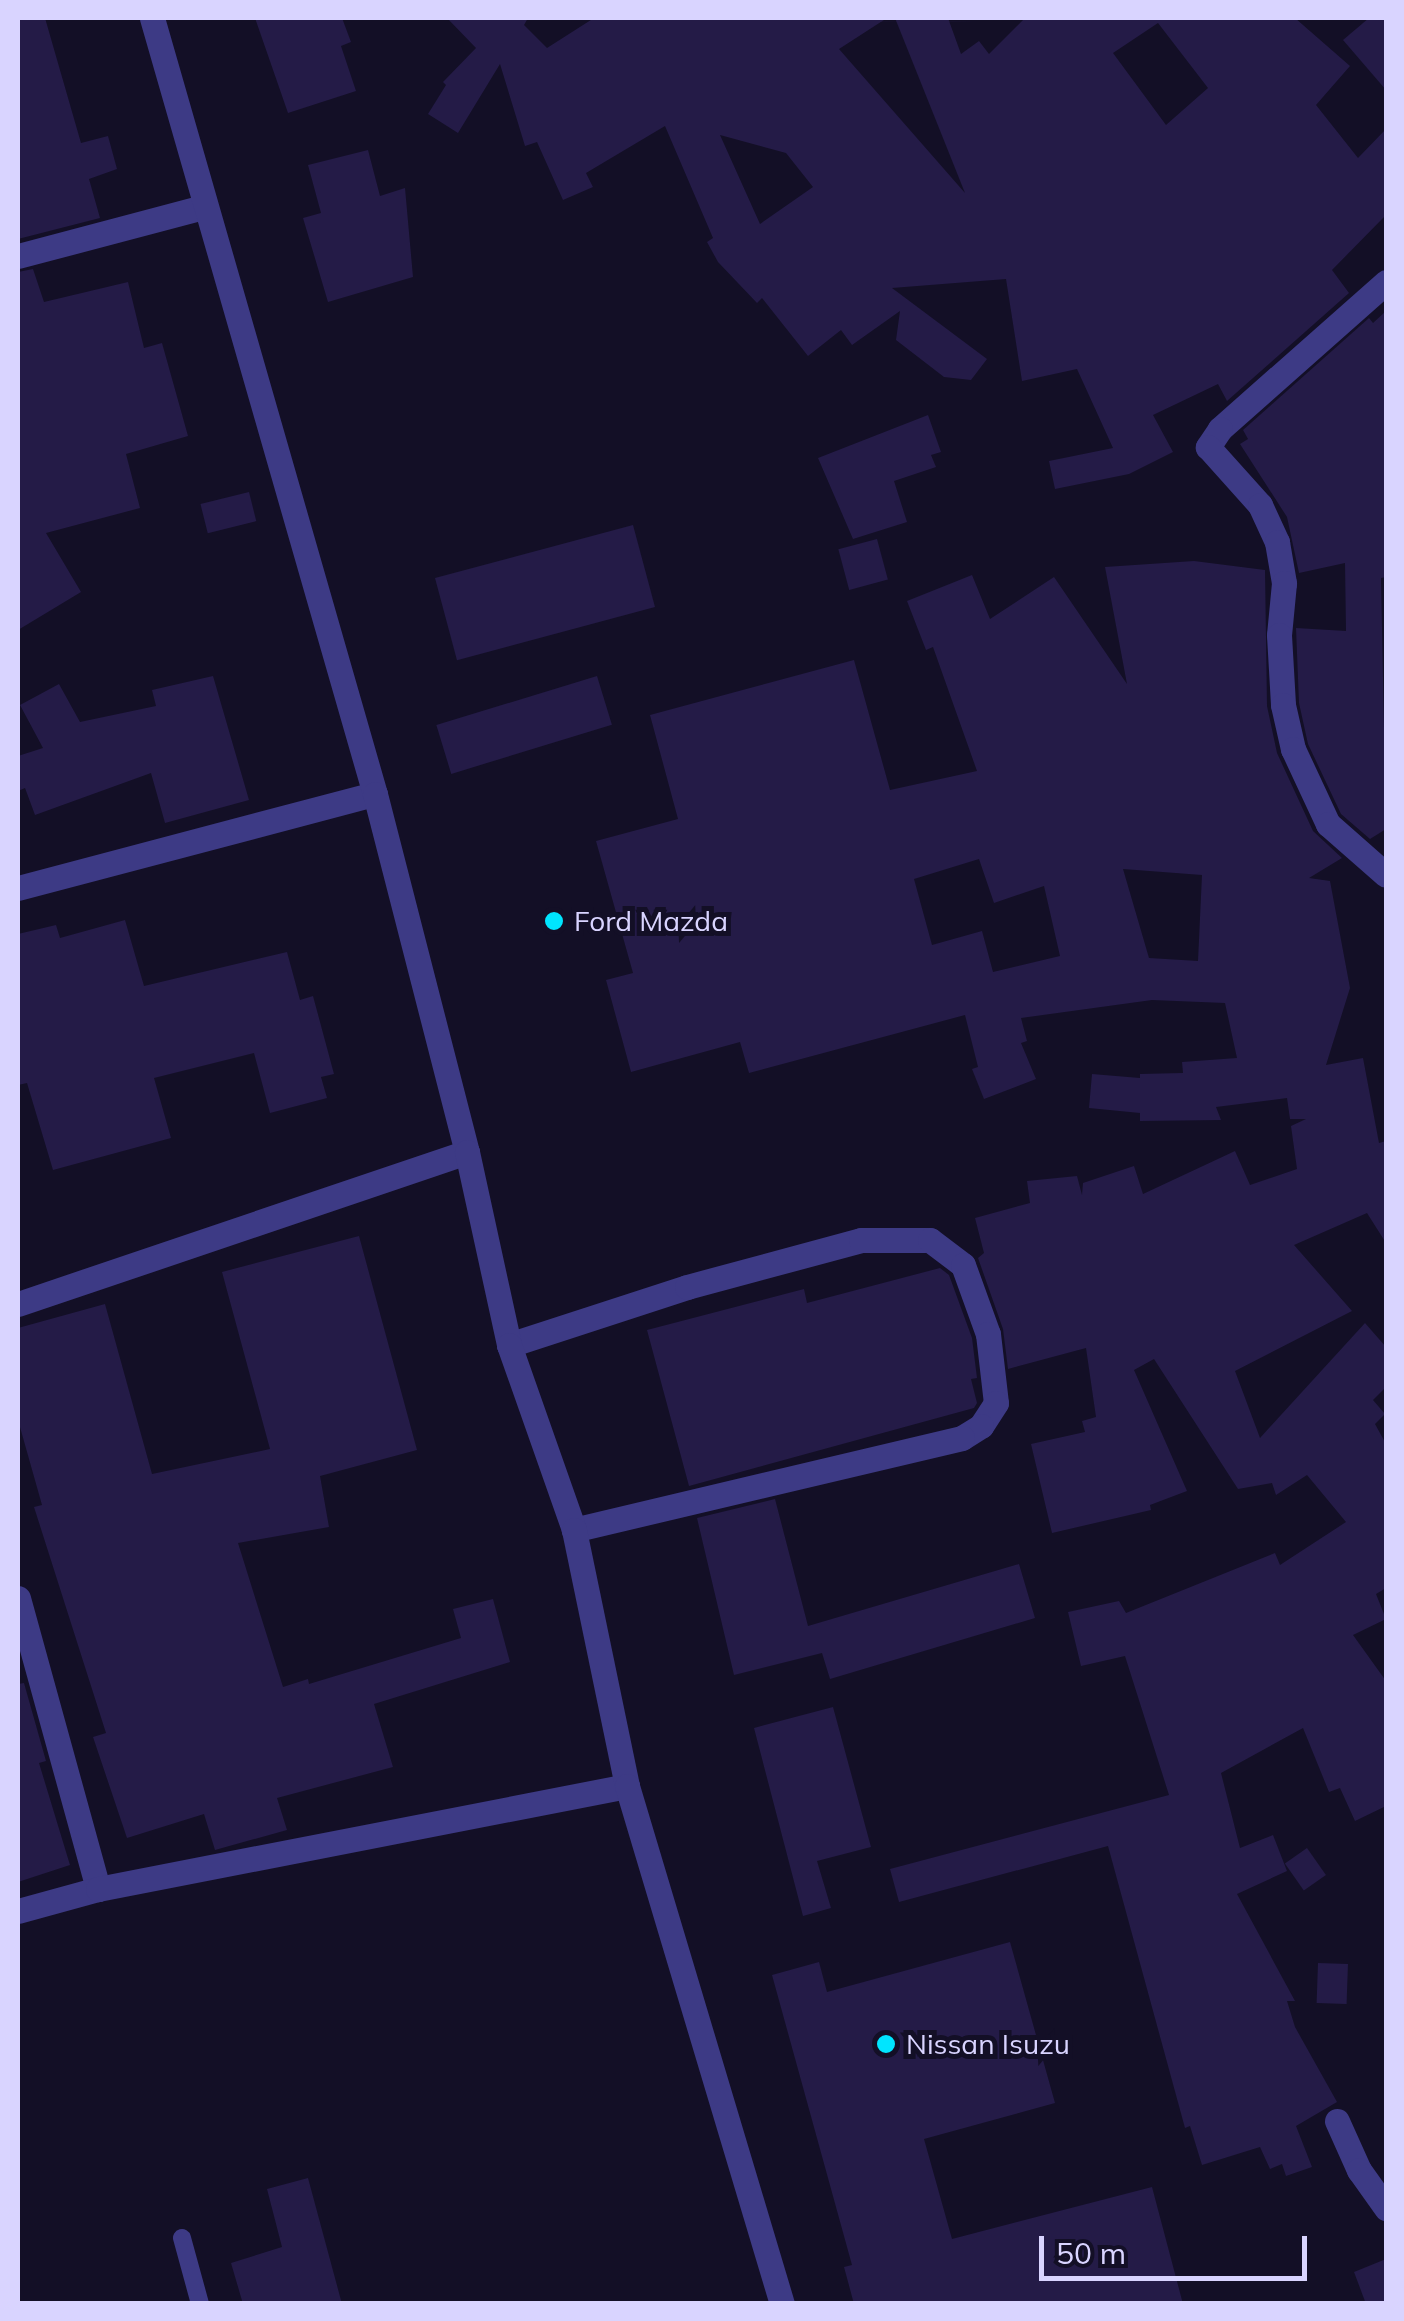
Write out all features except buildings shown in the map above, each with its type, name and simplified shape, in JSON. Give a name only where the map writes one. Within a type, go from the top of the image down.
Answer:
[{"type":"street","points":[[152,18],[375,794],[468,1152],[508,1344],[574,1530],[627,1786],[782,2304]]},
{"type":"street","points":[[18,256],[204,207]]},
{"type":"street","points":[[1386,282],[1220,429],[1208,447],[1260,504],[1277,542],[1284,582],[1280,635],[1283,705],[1300,767],[1328,824],[1386,875]]},
{"type":"street","points":[[18,888],[375,794]]},
{"type":"street","points":[[18,1304],[468,1152]]},
{"type":"street","points":[[508,1344],[687,1287],[861,1240],[930,1240],[941,1248],[963,1265],[988,1334],[996,1403],[981,1426],[962,1438],[574,1530]]},
{"type":"street","points":[[18,1598],[98,1889]]},
{"type":"street","points":[[18,1911],[98,1889],[627,1786]]},
{"type":"street","points":[[1337,2121],[1358,2170],[1386,2208]]},
{"type":"lane","points":[[182,2238],[200,2304]]},
{"type":"place","name":"Ford Mazda","points":[[554,921]]},
{"type":"place","name":"Nissan Isuzu","points":[[886,2044]]}]
